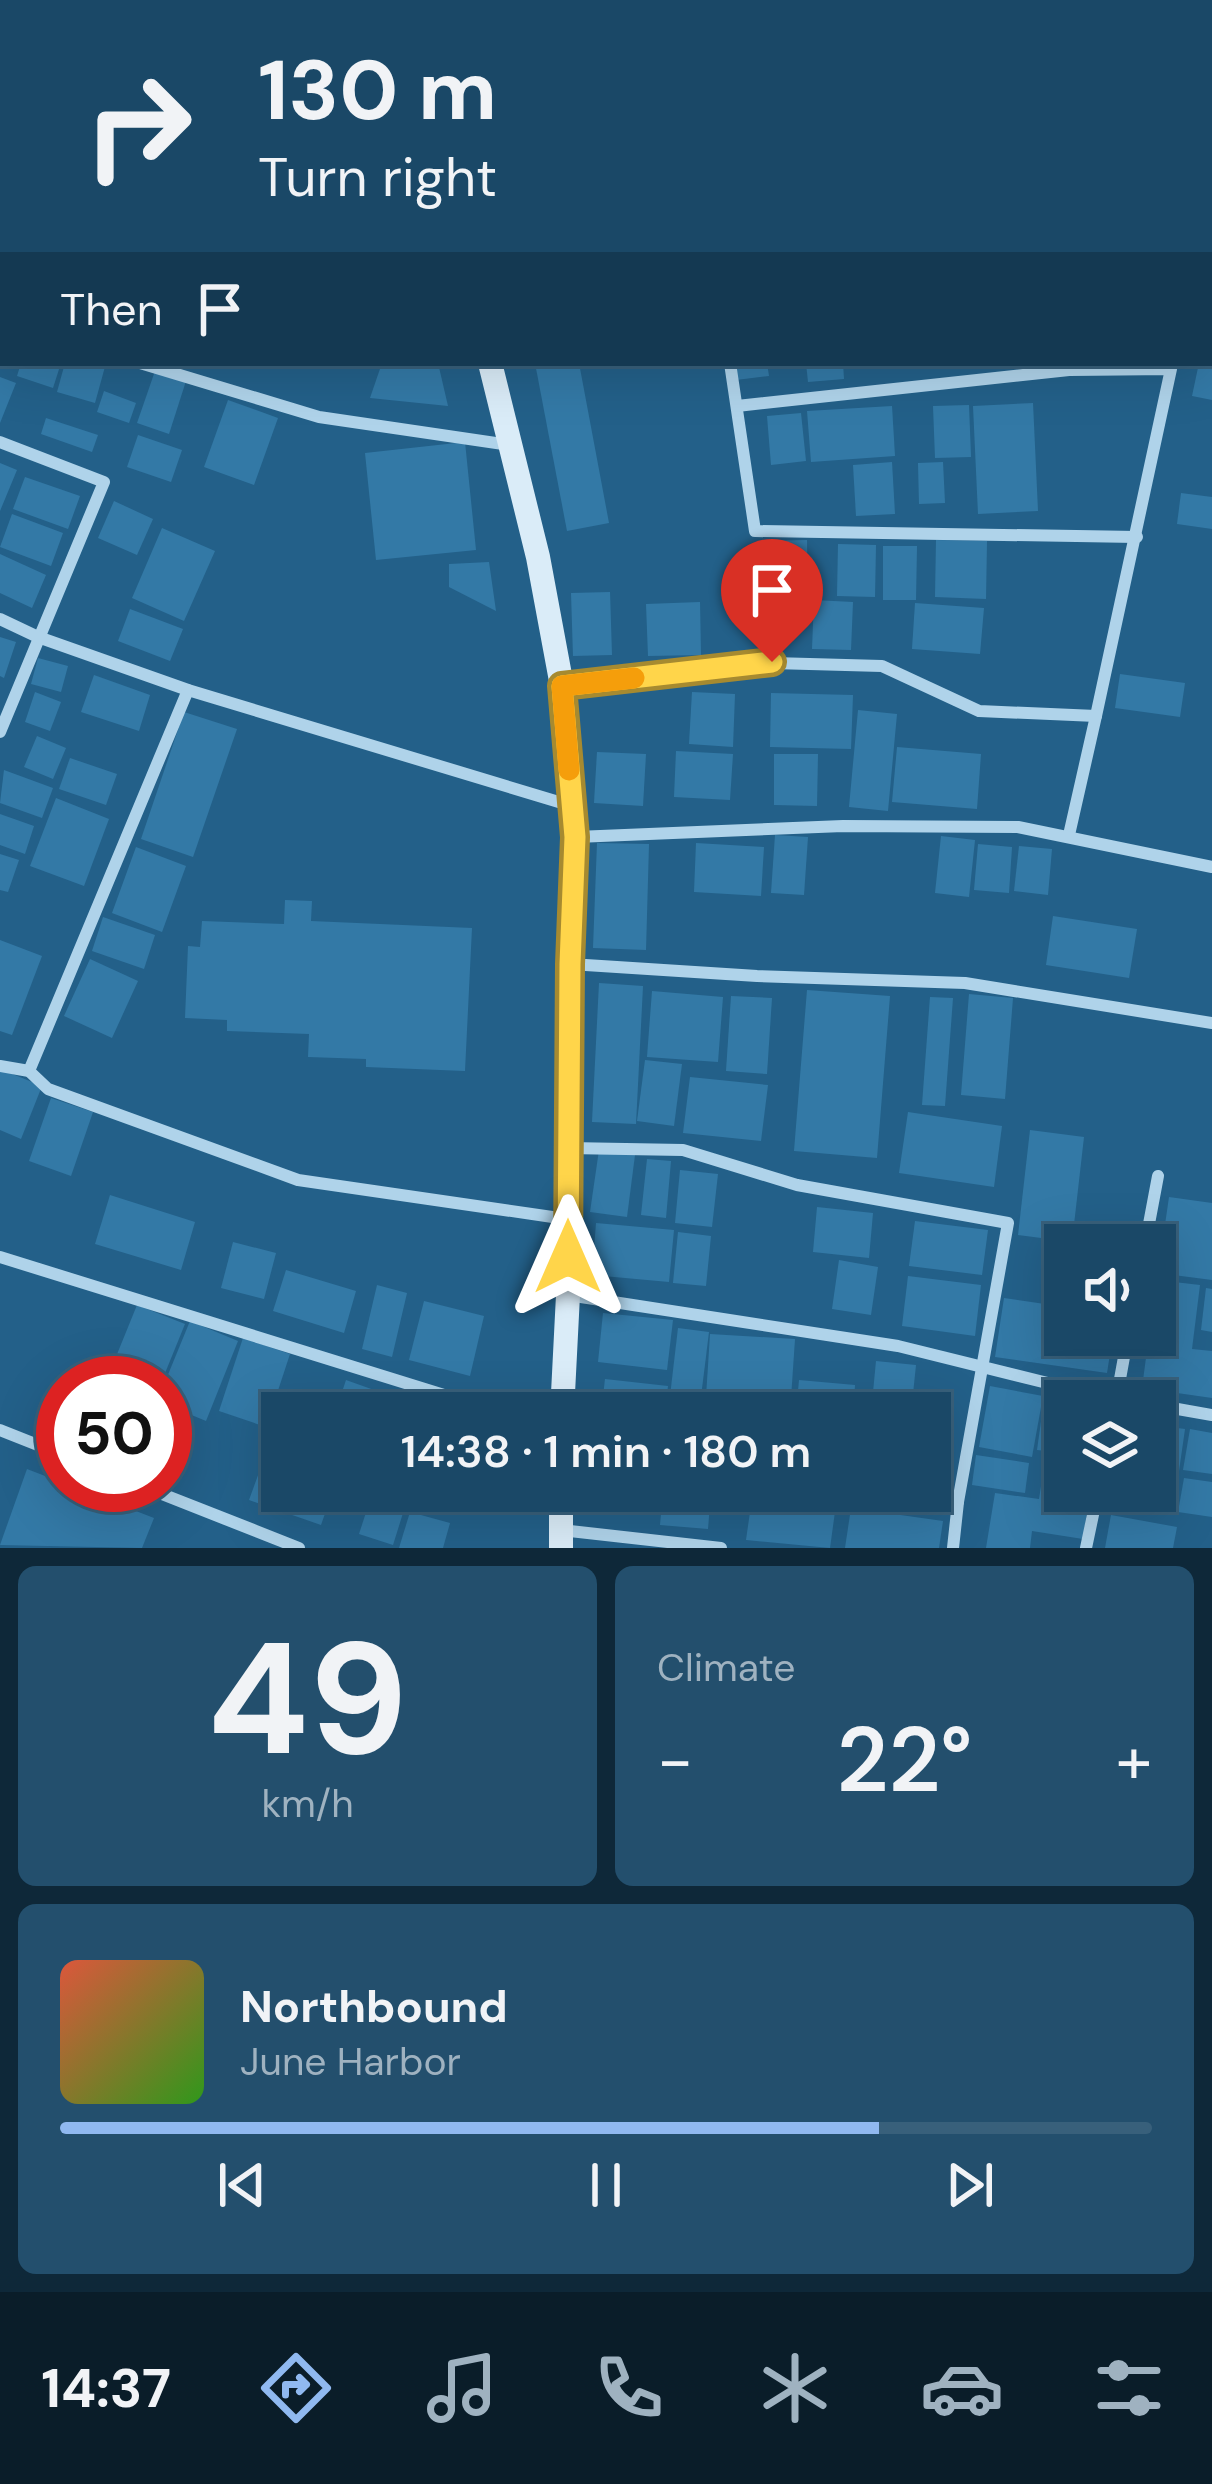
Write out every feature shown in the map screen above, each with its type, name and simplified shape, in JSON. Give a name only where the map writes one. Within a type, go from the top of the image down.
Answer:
[{"type":"main road","points":[[491,366],[538,556],[562,686],[575,837],[563,1392]]},
{"type":"street","points":[[150,366],[319,417],[510,445]]},
{"type":"street","points":[[730,366],[754,531],[1137,537]]},
{"type":"street","points":[[737,406],[1070,370],[1172,369],[1069,835]]},
{"type":"street","points":[[0,442],[104,482],[0,732]]},
{"type":"street","points":[[0,619],[38,638],[188,690],[572,806]]},
{"type":"street","points":[[562,686],[772,662],[882,666],[979,710],[1096,716]]},
{"type":"street","points":[[29,1071],[188,690]]},
{"type":"street","points":[[575,837],[843,826],[1018,826],[1212,867]]},
{"type":"street","points":[[570,964],[965,983],[1212,1023]]},
{"type":"street","points":[[0,1066],[29,1071],[48,1089],[298,1180],[568,1219]]},
{"type":"street","points":[[567,1148],[683,1150],[796,1185],[1008,1223],[953,1548]]},
{"type":"street","points":[[1149,1224],[1158,1176]]},
{"type":"street","points":[[0,1257],[434,1392]]},
{"type":"street","points":[[568,1295],[898,1346],[1044,1382]]},
{"type":"street","points":[[1176,1409],[1212,1415]]},
{"type":"street","points":[[0,1430],[36,1444]]},
{"type":"street","points":[[951,1501],[958,1502]]},
{"type":"street","points":[[192,1506],[298,1548]]},
{"type":"street","points":[[1086,1548],[1094,1512]]},
{"type":"street","points":[[561,1539],[721,1548]]},
{"type":"building","points":[[20,366],[60,366],[53,388],[17,376]]},
{"type":"building","points":[[64,366],[105,366],[95,403],[57,392]]},
{"type":"building","points":[[381,366],[439,366],[448,406],[370,398]]},
{"type":"building","points":[[536,366],[580,366],[609,523],[567,531]]},
{"type":"building","points":[[734,366],[767,366],[769,376],[736,380]]},
{"type":"building","points":[[806,366],[843,366],[844,379],[808,382]]},
{"type":"building","points":[[1198,366],[1212,366],[1212,400],[1192,396]]},
{"type":"building","points":[[155,371],[186,381],[169,434],[137,423]]},
{"type":"building","points":[[0,377],[16,383],[0,423]]},
{"type":"building","points":[[104,391],[136,403],[129,423],[97,412]]},
{"type":"building","points":[[228,400],[278,418],[254,485],[204,467]]},
{"type":"building","points":[[1033,403],[1038,511],[978,514],[973,406]]},
{"type":"building","points":[[969,405],[971,457],[935,458],[933,406]]},
{"type":"building","points":[[892,406],[895,456],[811,462],[807,411]]},
{"type":"building","points":[[801,413],[806,461],[771,465],[767,416]]},
{"type":"building","points":[[46,418],[98,435],[92,452],[41,434]]},
{"type":"building","points":[[138,435],[182,450],[171,482],[127,467]]},
{"type":"building","points":[[465,442],[476,550],[376,560],[365,453]]},
{"type":"building","points":[[892,462],[895,514],[856,516],[853,465]]},
{"type":"building","points":[[943,462],[945,503],[919,504],[918,463]]},
{"type":"building","points":[[0,463],[17,470],[0,511]]},
{"type":"building","points":[[25,477],[80,496],[68,529],[13,509]]},
{"type":"building","points":[[1181,493],[1212,497],[1212,529],[1177,524]]},
{"type":"building","points":[[114,501],[153,519],[137,555],[98,538]]},
{"type":"building","points":[[12,514],[63,533],[51,566],[0,547]]},
{"type":"building","points":[[162,528],[215,551],[184,621],[132,598]]},
{"type":"building","points":[[807,540],[808,602],[759,603],[758,541]]},
{"type":"building","points":[[936,540],[987,541],[986,599],[935,597]]},
{"type":"building","points":[[838,544],[876,545],[875,597],[837,596]]},
{"type":"building","points":[[883,546],[917,546],[916,600],[883,600]]},
{"type":"building","points":[[0,554],[46,575],[32,608],[0,593]]},
{"type":"building","points":[[489,562],[496,611],[449,587],[449,564]]},
{"type":"building","points":[[610,592],[612,655],[573,656],[571,593]]},
{"type":"building","points":[[814,600],[853,602],[851,650],[812,649]]},
{"type":"building","points":[[700,602],[701,655],[648,656],[646,604]]},
{"type":"building","points":[[915,603],[984,608],[980,654],[912,649]]},
{"type":"building","points":[[130,609],[183,629],[170,661],[118,641]]},
{"type":"building","points":[[0,637],[16,642],[4,678],[0,676]]},
{"type":"building","points":[[38,658],[68,666],[61,692],[31,684]]},
{"type":"building","points":[[1120,674],[1185,683],[1180,717],[1115,708]]},
{"type":"building","points":[[94,675],[150,695],[139,731],[81,712]]},
{"type":"building","points":[[35,692],[61,702],[50,731],[25,722]]},
{"type":"building","points":[[692,692],[735,694],[733,747],[689,744]]},
{"type":"building","points":[[771,693],[853,695],[851,749],[770,747]]},
{"type":"building","points":[[858,710],[897,714],[888,811],[849,807]]},
{"type":"building","points":[[184,712],[237,729],[193,857],[141,839]]},
{"type":"building","points":[[37,736],[66,748],[53,779],[24,767]]},
{"type":"building","points":[[897,747],[981,754],[977,809],[892,802]]},
{"type":"building","points":[[676,751],[733,754],[730,800],[674,797]]},
{"type":"building","points":[[597,752],[646,754],[643,806],[594,803]]},
{"type":"building","points":[[774,754],[818,754],[817,806],[774,805]]},
{"type":"building","points":[[70,758],[117,774],[106,805],[59,789]]},
{"type":"building","points":[[4,770],[53,788],[42,818],[0,803]]},
{"type":"building","points":[[56,798],[109,819],[84,886],[30,866]]},
{"type":"building","points":[[0,814],[34,826],[25,854],[0,845]]},
{"type":"building","points":[[775,835],[808,837],[804,895],[771,893]]},
{"type":"building","points":[[941,836],[975,840],[969,897],[935,893]]},
{"type":"building","points":[[597,843],[649,844],[646,950],[593,948]]},
{"type":"building","points":[[696,843],[764,847],[761,896],[694,892]]},
{"type":"building","points":[[978,844],[1012,847],[1009,893],[974,890]]},
{"type":"building","points":[[1019,846],[1052,849],[1048,895],[1014,891]]},
{"type":"building","points":[[136,847],[186,866],[162,932],[112,913]]},
{"type":"building","points":[[0,854],[19,860],[8,892],[0,890]]},
{"type":"building","points":[[285,900],[312,901],[311,921],[472,928],[465,1071],[366,1067],[366,1059],[308,1057],[309,1034],[227,1031],[227,1020],[185,1018],[188,946],[200,947],[202,921],[284,924]]},
{"type":"building","points":[[1053,916],[1137,929],[1129,978],[1046,965]]},
{"type":"building","points":[[103,917],[155,935],[144,969],[92,951]]},
{"type":"building","points":[[0,940],[42,956],[12,1035],[0,1031]]},
{"type":"building","points":[[90,959],[138,981],[112,1038],[64,1016]]},
{"type":"building","points":[[599,983],[643,986],[636,1124],[592,1122]]},
{"type":"building","points":[[807,990],[890,996],[877,1158],[794,1151]]},
{"type":"building","points":[[652,991],[723,997],[718,1062],[647,1057]]},
{"type":"building","points":[[969,994],[1013,998],[1005,1099],[961,1095]]},
{"type":"building","points":[[731,996],[772,998],[767,1074],[726,1071]]},
{"type":"building","points":[[930,997],[953,998],[945,1106],[922,1105]]},
{"type":"building","points":[[645,1060],[682,1064],[674,1126],[637,1121]]},
{"type":"building","points":[[0,1069],[42,1086],[21,1139],[0,1130]]},
{"type":"building","points":[[690,1077],[768,1085],[761,1141],[683,1133]]},
{"type":"building","points":[[51,1098],[93,1112],[71,1176],[29,1161]]},
{"type":"building","points":[[908,1112],[1002,1126],[994,1187],[899,1173]]},
{"type":"building","points":[[1030,1130],[1084,1137],[1074,1224],[1044,1224],[1044,1238],[1018,1235]]},
{"type":"building","points":[[599,1150],[635,1155],[627,1217],[590,1212]]},
{"type":"building","points":[[647,1159],[671,1161],[666,1218],[641,1215]]},
{"type":"building","points":[[680,1170],[718,1174],[712,1227],[675,1223]]},
{"type":"building","points":[[110,1195],[195,1222],[181,1270],[95,1244]]},
{"type":"building","points":[[1169,1197],[1212,1203],[1212,1280],[1176,1275],[1176,1224],[1165,1224]]},
{"type":"building","points":[[817,1207],[873,1213],[869,1258],[813,1252]]},
{"type":"building","points":[[915,1221],[988,1230],[982,1275],[909,1266]]},
{"type":"building","points":[[596,1223],[674,1230],[669,1282],[592,1275]]},
{"type":"building","points":[[678,1232],[711,1236],[706,1286],[673,1283]]},
{"type":"building","points":[[233,1242],[276,1253],[264,1299],[221,1288]]},
{"type":"building","points":[[839,1260],[878,1267],[871,1315],[832,1309]]},
{"type":"building","points":[[286,1270],[356,1291],[344,1333],[273,1311]]},
{"type":"building","points":[[908,1276],[981,1285],[975,1336],[902,1326]]},
{"type":"building","points":[[1176,1282],[1200,1285],[1192,1349],[1212,1351],[1212,1398],[1176,1393],[1176,1380],[1143,1380],[1146,1356],[1176,1356]]},
{"type":"building","points":[[377,1285],[407,1293],[392,1357],[362,1349]]},
{"type":"building","points":[[1206,1288],[1212,1289],[1212,1332],[1201,1330]]},
{"type":"building","points":[[1004,1298],[1044,1304],[1044,1356],[1110,1356],[1107,1373],[995,1357]]},
{"type":"building","points":[[424,1301],[484,1316],[470,1376],[409,1360]]},
{"type":"building","points":[[137,1305],[185,1324],[172,1356],[116,1356]]},
{"type":"building","points":[[603,1313],[673,1320],[667,1370],[598,1362]]},
{"type":"building","points":[[190,1321],[238,1341],[206,1421],[192,1415],[192,1356],[176,1356]]},
{"type":"building","points":[[678,1328],[709,1332],[702,1392],[670,1392]]},
{"type":"building","points":[[710,1334],[795,1339],[791,1392],[706,1392]]},
{"type":"building","points":[[243,1338],[290,1354],[278,1392],[261,1392],[261,1425],[219,1411]]},
{"type":"building","points":[[876,1361],[916,1365],[913,1392],[873,1392]]},
{"type":"building","points":[[605,1379],[668,1386],[667,1392],[603,1392]]},
{"type":"building","points":[[346,1380],[380,1392],[342,1392]]},
{"type":"building","points":[[799,1380],[855,1385],[854,1392],[798,1392]]},
{"type":"building","points":[[990,1386],[1043,1396],[1032,1457],[979,1447]]},
{"type":"building","points":[[1044,1400],[1044,1451],[1037,1450]]},
{"type":"building","points":[[1176,1428],[1185,1429],[1176,1478]]},
{"type":"building","points":[[1190,1429],[1212,1433],[1212,1474],[1183,1470]]},
{"type":"building","points":[[976,1455],[1029,1463],[1025,1493],[972,1485]]},
{"type":"building","points":[[261,1467],[261,1504],[249,1500]]},
{"type":"building","points":[[1044,1467],[1044,1512],[1087,1512],[1083,1539],[1032,1531],[1030,1548],[986,1548],[995,1493],[1039,1499]]},
{"type":"building","points":[[27,1469],[36,1472],[36,1512],[138,1512],[154,1518],[142,1548],[0,1545]]},
{"type":"building","points":[[1184,1478],[1212,1482],[1212,1517],[1178,1512]]},
{"type":"building","points":[[284,1512],[326,1512],[321,1525]]},
{"type":"building","points":[[366,1512],[403,1512],[393,1545],[359,1534]]},
{"type":"building","points":[[410,1512],[450,1523],[443,1548],[399,1548]]},
{"type":"building","points":[[661,1512],[709,1512],[708,1529],[660,1525]]},
{"type":"building","points":[[750,1512],[835,1512],[830,1548],[746,1540]]},
{"type":"building","points":[[850,1512],[943,1521],[939,1548],[845,1548]]},
{"type":"building","points":[[1111,1515],[1177,1527],[1173,1548],[1105,1548]]},
{"type":"slow traffic","points":[[569,770],[562,686],[634,678]]},
{"type":"route","points":[[568,1257],[575,837],[562,686],[772,662]]}]
